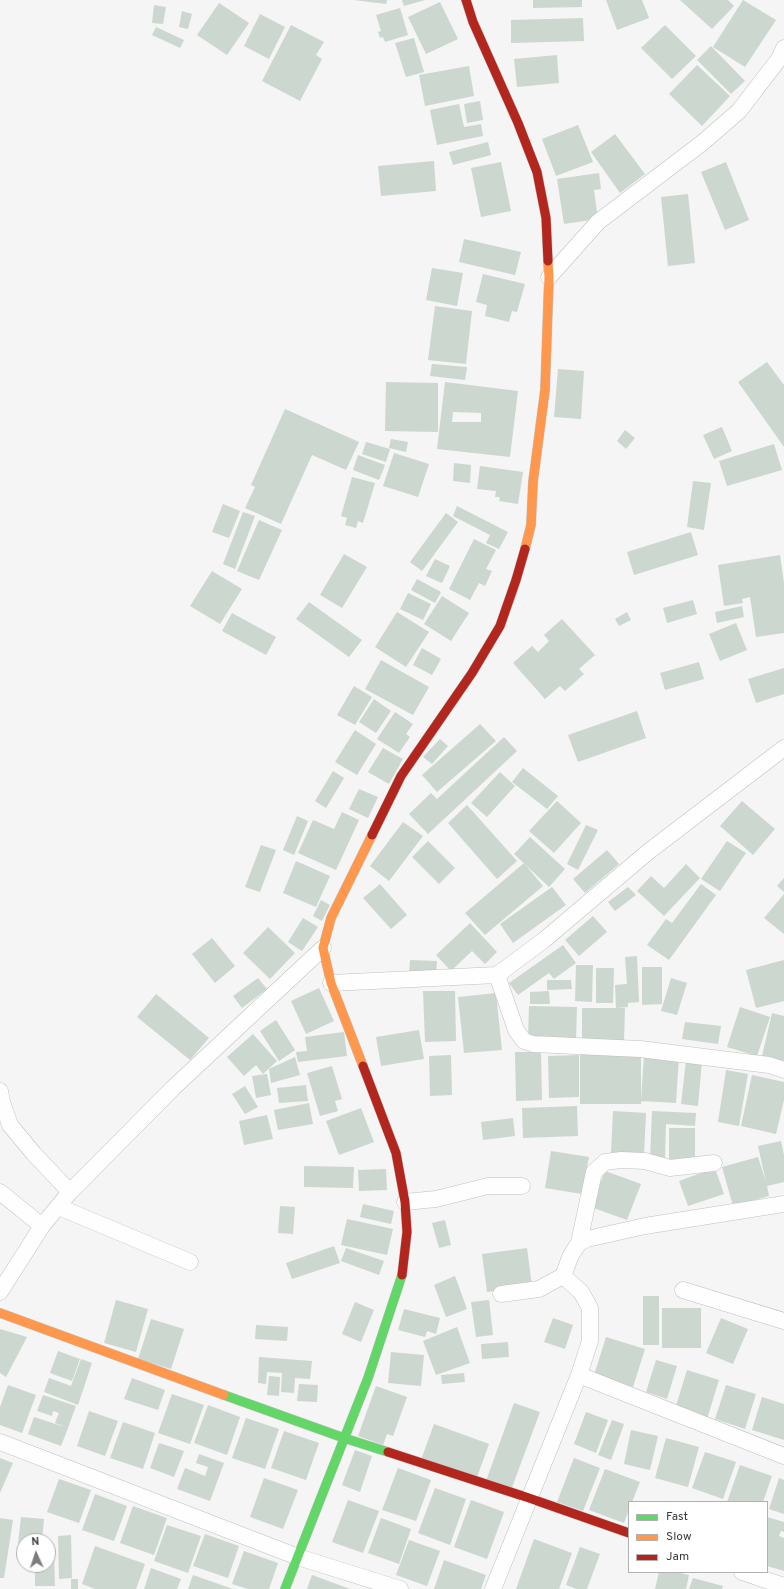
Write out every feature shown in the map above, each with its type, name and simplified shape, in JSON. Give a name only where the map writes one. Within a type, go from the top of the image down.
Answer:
[{"type":"street","points":[[285,1589],[368,1378],[403,1271],[407,1232],[405,1202],[396,1153],[331,983],[323,948],[331,918],[401,776],[476,666],[500,626],[516,580],[530,525],[533,482],[546,390],[549,276],[546,218],[537,172],[518,123],[473,22],[466,0]]},
{"type":"street","points":[[549,276],[598,222],[702,143],[739,112],[779,60],[784,48]]},
{"type":"street","points":[[331,983],[497,975],[544,940],[648,852],[784,748]]},
{"type":"street","points":[[0,1292],[42,1226],[70,1192],[173,1088],[323,948]]},
{"type":"street","points":[[497,975],[516,1030],[524,1041],[533,1044],[640,1049],[769,1065],[784,1070]]},
{"type":"street","points":[[0,1091],[2,1102],[10,1124],[34,1154],[70,1192]]},
{"type":"street","points":[[501,1294],[539,1289],[563,1276],[571,1255],[579,1243],[594,1172],[605,1162],[621,1160],[646,1161],[670,1168],[714,1163]]},
{"type":"street","points":[[405,1202],[436,1199],[488,1186],[522,1186]]},
{"type":"street","points":[[0,1192],[42,1226]]},
{"type":"street","points":[[579,1243],[587,1239],[645,1226],[784,1204]]},
{"type":"street","points":[[58,1207],[190,1262]]},
{"type":"street","points":[[493,1589],[579,1374],[590,1341],[590,1308],[581,1292],[563,1276]]},
{"type":"street","points":[[683,1290],[784,1320]]},
{"type":"street","points":[[0,1313],[344,1438],[529,1498],[628,1533]]},
{"type":"street","points":[[579,1374],[784,1456]]},
{"type":"street","points":[[0,1442],[298,1557],[400,1589]]},
{"type":"street","points":[[745,1573],[784,1586]]},
{"type":"building","points":[[354,0],[387,0],[386,4]]},
{"type":"building","points":[[402,0],[425,0],[404,6]]},
{"type":"building","points":[[533,0],[582,0],[582,7],[533,8]]},
{"type":"building","points":[[606,0],[642,0],[649,18],[617,30]]},
{"type":"building","points":[[680,0],[728,0],[734,6],[712,29]]},
{"type":"building","points":[[743,0],[776,20],[745,67],[713,47]]},
{"type":"building","points":[[440,2],[458,39],[426,54],[408,17]]},
{"type":"building","points":[[219,3],[249,23],[227,55],[197,35]]},
{"type":"building","points":[[154,5],[166,7],[163,24],[152,23]]},
{"type":"building","points":[[400,8],[408,35],[385,42],[383,37],[380,38],[378,32],[381,31],[376,15]]},
{"type":"building","points":[[182,11],[192,14],[188,29],[179,27]]},
{"type":"building","points":[[260,14],[285,27],[269,59],[244,46]]},
{"type":"building","points":[[583,18],[584,41],[511,43],[511,20]]},
{"type":"building","points":[[291,25],[324,42],[316,55],[322,59],[300,101],[262,81]]},
{"type":"building","points":[[665,25],[696,56],[672,79],[641,48]]},
{"type":"building","points":[[156,27],[184,40],[180,48],[152,35]]},
{"type":"building","points":[[414,38],[424,72],[406,77],[395,43]]},
{"type":"building","points":[[711,46],[745,81],[731,94],[697,60]]},
{"type":"building","points":[[557,55],[559,83],[517,87],[514,59]]},
{"type":"building","points":[[697,65],[730,96],[702,126],[669,94]]},
{"type":"building","points":[[469,66],[474,96],[425,106],[419,75]]},
{"type":"building","points":[[480,101],[483,120],[467,123],[464,104]]},
{"type":"building","points":[[459,104],[464,127],[481,124],[483,136],[437,145],[430,110]]},
{"type":"building","points":[[578,125],[593,162],[556,176],[542,139]]},
{"type":"building","points":[[615,134],[645,174],[620,193],[591,152]]},
{"type":"building","points":[[488,142],[491,155],[453,165],[449,152]]},
{"type":"building","points":[[434,161],[436,191],[381,196],[378,166]]},
{"type":"building","points":[[501,162],[511,211],[481,217],[471,168]]},
{"type":"building","points":[[726,162],[749,220],[725,230],[701,172]]},
{"type":"building","points":[[599,173],[601,189],[594,190],[598,219],[564,224],[557,179]]},
{"type":"building","points":[[688,194],[695,263],[668,266],[661,197]]},
{"type":"building","points":[[464,239],[521,252],[515,275],[459,262]]},
{"type":"building","points":[[432,268],[463,273],[457,306],[426,300]]},
{"type":"building","points":[[483,274],[525,284],[517,312],[512,311],[509,322],[485,316],[487,305],[476,302]]},
{"type":"building","points":[[435,306],[472,311],[466,364],[428,360]]},
{"type":"building","points":[[767,362],[784,385],[784,447],[738,382]]},
{"type":"building","points":[[432,364],[467,367],[465,380],[430,376]]},
{"type":"building","points":[[558,369],[584,371],[581,419],[554,417]]},
{"type":"building","points":[[386,382],[438,383],[438,432],[385,431]]},
{"type":"building","points":[[445,382],[518,391],[510,457],[437,449]],"holes":[[[453,412],[481,413],[481,422],[452,422]]]},
{"type":"building","points":[[285,409],[359,442],[346,470],[312,455],[281,524],[245,508],[255,487],[251,485]]},
{"type":"building","points":[[722,427],[732,451],[714,459],[703,435]]},
{"type":"building","points":[[625,430],[635,438],[626,449],[617,441]]},
{"type":"building","points":[[391,439],[408,442],[406,452],[389,448]]},
{"type":"building","points":[[366,442],[390,449],[386,462],[362,454]]},
{"type":"building","points":[[774,444],[782,470],[727,486],[719,461]]},
{"type":"building","points":[[394,453],[429,464],[418,497],[383,486]]},
{"type":"building","points":[[358,455],[385,465],[379,480],[353,470]]},
{"type":"building","points":[[454,463],[471,465],[470,483],[453,481]]},
{"type":"building","points":[[480,466],[523,472],[518,504],[499,501],[500,497],[495,497],[496,491],[477,489]]},
{"type":"building","points":[[352,477],[375,483],[363,523],[358,521],[356,528],[345,525],[347,518],[341,516]]},
{"type":"building","points":[[693,481],[711,483],[704,530],[687,527]]},
{"type":"building","points":[[223,504],[240,511],[229,538],[212,532]]},
{"type":"building","points":[[457,506],[508,532],[499,549],[486,543],[490,535],[453,516]]},
{"type":"building","points":[[243,512],[255,516],[235,569],[223,564]]},
{"type":"building","points":[[446,513],[458,522],[422,571],[410,562]]},
{"type":"building","points":[[259,520],[282,530],[259,580],[237,571]]},
{"type":"building","points":[[691,532],[698,555],[634,575],[627,552]]},
{"type":"building","points":[[474,539],[496,550],[486,569],[492,571],[485,586],[479,583],[470,600],[449,589]]},
{"type":"building","points":[[344,554],[367,567],[342,608],[320,595]]},
{"type":"building","points":[[780,555],[784,583],[784,633],[756,637],[750,597],[742,599],[743,603],[724,606],[718,565]]},
{"type":"building","points":[[435,559],[450,566],[442,583],[426,576]]},
{"type":"building","points":[[212,571],[242,589],[220,624],[190,606]]},
{"type":"building","points":[[417,579],[441,592],[435,603],[411,590]]},
{"type":"building","points":[[408,593],[431,604],[423,620],[400,609]]},
{"type":"building","points":[[442,596],[469,613],[451,641],[424,624]]},
{"type":"building","points":[[693,600],[697,614],[667,623],[663,608]]},
{"type":"building","points":[[309,602],[362,640],[349,657],[296,619]]},
{"type":"building","points":[[742,606],[744,617],[717,623],[715,612]]},
{"type":"building","points":[[397,612],[429,632],[406,667],[375,647]]},
{"type":"building","points":[[627,612],[631,620],[619,626],[615,619]]},
{"type":"building","points":[[232,613],[276,637],[266,655],[222,631]]},
{"type":"building","points":[[562,619],[595,655],[579,669],[584,674],[565,691],[560,686],[545,699],[513,663],[532,646],[538,652],[549,641],[544,635]]},
{"type":"building","points":[[736,623],[747,650],[720,661],[709,634]]},
{"type":"building","points":[[422,648],[441,659],[432,675],[413,665]]},
{"type":"building","points":[[381,660],[429,687],[413,715],[365,689]]},
{"type":"building","points":[[699,662],[704,679],[665,690],[660,673]]},
{"type":"building","points":[[784,668],[784,694],[756,703],[748,679]]},
{"type":"building","points":[[354,686],[372,697],[355,725],[337,715]]},
{"type":"building","points":[[374,699],[391,711],[376,733],[359,722]]},
{"type":"building","points":[[637,711],[646,738],[578,762],[568,735]]},
{"type":"building","points":[[395,712],[413,724],[406,734],[410,737],[399,753],[377,739]]},
{"type":"building","points":[[480,724],[496,741],[437,792],[422,775]]},
{"type":"building","points":[[355,730],[376,744],[357,775],[335,762]]},
{"type":"building","points":[[504,737],[517,751],[428,834],[409,814],[431,793],[437,799]]},
{"type":"building","points":[[440,739],[448,746],[432,764],[423,757]]},
{"type":"building","points":[[383,748],[403,759],[389,784],[368,772]]},
{"type":"building","points":[[523,768],[558,796],[547,809],[512,782]]},
{"type":"building","points":[[333,771],[344,778],[326,808],[315,801]]},
{"type":"building","points":[[500,772],[515,786],[487,817],[471,803]]},
{"type":"building","points":[[359,789],[378,797],[368,818],[349,809]]},
{"type":"building","points":[[557,801],[581,823],[554,853],[529,831]]},
{"type":"building","points":[[742,801],[775,829],[753,855],[720,826]]},
{"type":"building","points":[[467,805],[517,861],[497,879],[448,823]]},
{"type":"building","points":[[342,812],[359,820],[336,870],[298,853],[313,820],[334,829]]},
{"type":"building","points":[[297,816],[308,821],[294,855],[283,850]]},
{"type":"building","points":[[403,822],[423,836],[389,881],[370,866]]},
{"type":"building","points":[[586,825],[598,830],[578,870],[567,864]]},
{"type":"building","points":[[530,837],[565,869],[549,887],[514,854]]},
{"type":"building","points":[[428,841],[455,868],[439,884],[412,857]]},
{"type":"building","points":[[727,841],[746,853],[720,891],[701,879]]},
{"type":"building","points":[[261,845],[276,850],[260,892],[245,887]]},
{"type":"building","points":[[607,850],[619,864],[585,893],[573,879]]},
{"type":"building","points":[[296,861],[330,876],[316,907],[283,893]]},
{"type":"building","points":[[524,863],[543,886],[485,935],[465,913]]},
{"type":"building","points":[[686,864],[700,878],[664,916],[637,891],[651,876],[664,888]]},
{"type":"building","points":[[784,878],[784,892],[777,886]]},
{"type":"building","points":[[380,884],[407,915],[391,929],[363,898]]},
{"type":"building","points":[[701,884],[716,895],[669,960],[647,945],[666,919],[672,923]]},
{"type":"building","points":[[552,887],[566,905],[513,943],[500,924]]},
{"type":"building","points":[[628,887],[636,895],[615,911],[608,902]]},
{"type":"building","points":[[784,894],[784,934],[764,918]]},
{"type":"building","points":[[321,900],[330,905],[322,921],[313,916]]},
{"type":"building","points":[[593,916],[607,932],[579,956],[565,940]]},
{"type":"building","points":[[303,918],[318,927],[302,951],[288,942]]},
{"type":"building","points":[[470,923],[497,952],[485,964],[472,951],[451,971],[436,955]]},
{"type":"building","points":[[268,927],[295,953],[270,979],[243,953]]},
{"type":"building","points":[[212,938],[235,966],[215,983],[192,954]]},
{"type":"building","points":[[563,945],[576,963],[554,979],[549,973],[518,995],[509,983]]},
{"type":"building","points":[[637,956],[639,1002],[628,1003],[628,1007],[616,1008],[615,985],[627,984],[625,957]]},
{"type":"building","points":[[410,960],[437,961],[436,975],[409,974]]},
{"type":"building","points":[[784,960],[784,1001],[756,1008],[746,970]]},
{"type":"building","points":[[576,965],[593,965],[592,1002],[575,1001]]},
{"type":"building","points":[[642,967],[662,967],[662,1004],[642,1005]]},
{"type":"building","points":[[596,968],[614,968],[613,1003],[596,1003]]},
{"type":"building","points":[[258,978],[267,989],[242,1008],[233,996]]},
{"type":"building","points":[[671,978],[687,983],[677,1015],[661,1011]]},
{"type":"building","points":[[547,980],[571,980],[572,989],[547,990]]},
{"type":"building","points":[[319,988],[334,1021],[306,1034],[291,1001]]},
{"type":"building","points":[[423,991],[455,991],[456,1041],[425,1042]]},
{"type":"building","points":[[549,991],[550,1004],[530,1004],[530,992]]},
{"type":"building","points":[[496,993],[502,1050],[464,1053],[458,997]]},
{"type":"building","points":[[156,994],[209,1038],[190,1060],[137,1017]]},
{"type":"building","points":[[529,1006],[577,1007],[576,1039],[528,1038]]},
{"type":"building","points":[[740,1007],[770,1017],[757,1056],[727,1047]]},
{"type":"building","points":[[582,1008],[625,1008],[624,1041],[582,1040]]},
{"type":"building","points":[[772,1013],[784,1016],[784,1061],[762,1056]]},
{"type":"building","points":[[276,1020],[295,1050],[279,1061],[260,1031]]},
{"type":"building","points":[[685,1022],[721,1026],[718,1044],[682,1039]]},
{"type":"building","points":[[419,1030],[424,1059],[381,1066],[376,1037]]},
{"type":"building","points":[[344,1032],[347,1056],[298,1062],[296,1052],[307,1051],[305,1037]]},
{"type":"building","points":[[253,1034],[277,1061],[263,1074],[256,1065],[244,1076],[227,1057]]},
{"type":"building","points":[[515,1052],[541,1052],[542,1100],[516,1101]]},
{"type":"building","points":[[580,1053],[641,1053],[641,1104],[580,1104]]},
{"type":"building","points":[[644,1054],[679,1056],[676,1103],[641,1101]]},
{"type":"building","points":[[451,1055],[452,1095],[430,1096],[429,1056]]},
{"type":"building","points":[[579,1055],[579,1097],[549,1098],[548,1056]]},
{"type":"building","points":[[295,1057],[300,1075],[271,1083],[269,1069]]},
{"type":"building","points":[[686,1060],[702,1061],[698,1106],[681,1104]]},
{"type":"building","points":[[332,1066],[342,1099],[335,1101],[338,1111],[320,1116],[307,1073]]},
{"type":"building","points":[[726,1070],[748,1074],[739,1126],[718,1122]]},
{"type":"building","points":[[267,1074],[271,1095],[256,1098],[252,1076]]},
{"type":"building","points":[[752,1075],[784,1082],[784,1100],[776,1134],[741,1126]]},
{"type":"building","points":[[306,1085],[308,1101],[279,1103],[277,1088]]},
{"type":"building","points":[[245,1086],[258,1107],[245,1114],[232,1094]]},
{"type":"building","points":[[309,1103],[313,1124],[278,1130],[274,1110]]},
{"type":"building","points":[[577,1106],[578,1136],[523,1138],[522,1108]]},
{"type":"building","points":[[361,1108],[374,1142],[339,1155],[326,1121]]},
{"type":"building","points":[[613,1111],[646,1113],[644,1154],[611,1153]]},
{"type":"building","points":[[652,1111],[696,1113],[695,1126],[666,1124],[665,1160],[650,1160]]},
{"type":"building","points":[[267,1115],[273,1139],[244,1145],[239,1121]]},
{"type":"building","points":[[513,1118],[515,1136],[483,1140],[481,1122]]},
{"type":"building","points":[[669,1128],[695,1128],[695,1164],[669,1164]]},
{"type":"building","points":[[781,1141],[784,1155],[784,1182],[767,1186],[769,1196],[733,1206],[722,1167],[758,1157],[766,1182],[758,1146]]},
{"type":"building","points":[[551,1151],[589,1157],[582,1194],[545,1188]]},
{"type":"building","points":[[304,1166],[354,1167],[353,1188],[304,1187]]},
{"type":"building","points":[[715,1168],[724,1194],[688,1206],[679,1181]]},
{"type":"building","points":[[386,1169],[387,1190],[359,1191],[358,1170]]},
{"type":"building","points":[[605,1171],[641,1184],[627,1220],[591,1207]]},
{"type":"building","points":[[363,1204],[394,1211],[391,1224],[360,1217]]},
{"type":"building","points":[[280,1206],[295,1207],[293,1234],[278,1233]]},
{"type":"building","points":[[347,1219],[393,1229],[387,1255],[341,1245]]},
{"type":"building","points":[[445,1220],[451,1245],[439,1248],[432,1223]]},
{"type":"building","points":[[334,1246],[340,1263],[292,1279],[286,1263]]},
{"type":"building","points":[[346,1248],[384,1261],[379,1275],[341,1261]]},
{"type":"building","points":[[527,1248],[532,1286],[487,1292],[482,1254]]},
{"type":"building","points":[[455,1276],[467,1309],[446,1317],[434,1285]]},
{"type":"building","points":[[643,1296],[659,1296],[659,1345],[643,1345]]},
{"type":"building","points":[[116,1300],[148,1309],[136,1352],[104,1343]]},
{"type":"building","points":[[489,1300],[493,1335],[476,1337],[471,1302]]},
{"type":"building","points":[[355,1302],[374,1310],[361,1342],[342,1334]]},
{"type":"building","points":[[662,1308],[701,1308],[701,1348],[662,1348]]},
{"type":"building","points":[[404,1309],[440,1318],[436,1334],[427,1331],[425,1337],[398,1330]]},
{"type":"building","points":[[553,1318],[573,1325],[565,1349],[544,1342]]},
{"type":"building","points":[[721,1318],[748,1329],[733,1364],[706,1353]]},
{"type":"building","points":[[151,1319],[184,1329],[171,1369],[138,1359]]},
{"type":"building","points":[[256,1325],[288,1327],[287,1341],[255,1339]]},
{"type":"building","points":[[457,1327],[470,1363],[436,1375],[423,1341]]},
{"type":"building","points":[[0,1329],[27,1337],[6,1377],[0,1373]]},
{"type":"building","points":[[606,1337],[645,1349],[633,1387],[594,1375]]},
{"type":"building","points":[[508,1342],[509,1357],[482,1359],[481,1344]]},
{"type":"building","points":[[58,1351],[80,1359],[72,1381],[50,1373]]},
{"type":"building","points":[[391,1352],[424,1355],[421,1386],[388,1383]]},
{"type":"building","points":[[259,1357],[312,1361],[310,1379],[295,1378],[294,1393],[281,1392],[282,1373],[267,1372],[266,1384],[258,1383]]},
{"type":"building","points":[[81,1359],[92,1363],[78,1405],[44,1392],[49,1378],[71,1386]]},
{"type":"building","points":[[656,1360],[677,1366],[667,1399],[646,1392]]},
{"type":"building","points":[[687,1370],[719,1380],[707,1419],[675,1409]]},
{"type":"building","points":[[464,1373],[465,1382],[442,1384],[441,1375]]},
{"type":"building","points":[[269,1376],[280,1377],[279,1396],[267,1395]]},
{"type":"building","points":[[132,1378],[165,1390],[158,1410],[124,1399]]},
{"type":"building","points":[[299,1384],[318,1385],[317,1402],[297,1401]]},
{"type":"building","points":[[8,1385],[36,1395],[22,1433],[0,1425],[0,1407]]},
{"type":"building","points":[[726,1385],[756,1394],[745,1429],[715,1419]]},
{"type":"building","points":[[376,1386],[407,1397],[393,1436],[387,1434],[383,1445],[358,1436]]},
{"type":"building","points":[[172,1394],[204,1405],[190,1444],[158,1433]]},
{"type":"building","points":[[43,1395],[76,1406],[68,1428],[55,1423],[59,1413],[53,1411],[52,1416],[37,1411]]},
{"type":"building","points":[[762,1397],[784,1404],[784,1440],[752,1430]]},
{"type":"building","points":[[514,1403],[540,1412],[511,1490],[486,1481]]},
{"type":"building","points":[[208,1405],[240,1417],[227,1455],[194,1443]]},
{"type":"building","points":[[89,1411],[118,1421],[105,1456],[77,1446]]},
{"type":"building","points":[[586,1412],[608,1420],[596,1453],[574,1444]]},
{"type":"building","points":[[34,1417],[68,1428],[61,1446],[28,1434]]},
{"type":"building","points":[[246,1418],[279,1429],[265,1469],[232,1458]]},
{"type":"building","points":[[612,1420],[624,1424],[611,1460],[598,1455]]},
{"type":"building","points":[[123,1422],[155,1433],[143,1469],[110,1458]]},
{"type":"building","points":[[434,1424],[489,1444],[476,1480],[421,1460]]},
{"type":"building","points":[[631,1430],[658,1436],[650,1470],[624,1464]]},
{"type":"building","points":[[284,1431],[319,1443],[306,1480],[271,1468]]},
{"type":"building","points":[[666,1438],[699,1447],[688,1487],[655,1478]]},
{"type":"building","points":[[159,1443],[184,1451],[174,1477],[150,1468]]},
{"type":"building","points":[[355,1450],[372,1456],[360,1492],[342,1485]]},
{"type":"building","points":[[705,1452],[736,1462],[723,1499],[692,1488]]},
{"type":"building","points":[[199,1454],[224,1463],[210,1501],[177,1489],[185,1468],[205,1476],[208,1467],[196,1463]]},
{"type":"building","points":[[0,1458],[13,1463],[0,1493]]},
{"type":"building","points":[[574,1458],[600,1468],[583,1511],[557,1502]]},
{"type":"building","points":[[740,1465],[772,1476],[763,1501],[727,1501]]},
{"type":"building","points":[[398,1468],[431,1480],[416,1521],[382,1510]]},
{"type":"building","points":[[605,1469],[640,1482],[632,1501],[628,1501],[628,1513],[624,1523],[589,1510]]},
{"type":"building","points":[[264,1478],[298,1490],[283,1529],[250,1517]]},
{"type":"building","points":[[779,1478],[784,1480],[784,1514],[769,1509]]},
{"type":"building","points":[[59,1479],[91,1490],[79,1523],[47,1512]]},
{"type":"building","points":[[435,1488],[466,1499],[450,1545],[418,1533]]},
{"type":"building","points":[[95,1494],[127,1506],[114,1541],[82,1530]]},
{"type":"building","points":[[348,1500],[379,1511],[363,1553],[332,1542]]},
{"type":"building","points":[[471,1500],[504,1512],[487,1559],[454,1547]]},
{"type":"building","points":[[133,1506],[167,1518],[154,1555],[120,1543]]},
{"type":"building","points":[[21,1517],[44,1519],[43,1533],[19,1533]]},
{"type":"building","points":[[768,1517],[784,1522],[784,1532],[781,1531],[779,1536],[784,1538],[784,1571],[768,1566]]},
{"type":"building","points":[[0,1518],[13,1520],[4,1578],[0,1578]]},
{"type":"building","points":[[381,1518],[411,1529],[399,1564],[368,1553]]},
{"type":"building","points":[[167,1525],[201,1536],[188,1573],[154,1561]]},
{"type":"building","points":[[205,1534],[239,1546],[228,1578],[193,1566]]},
{"type":"building","points":[[71,1535],[72,1578],[59,1579],[58,1536]]},
{"type":"building","points":[[534,1539],[572,1553],[559,1589],[516,1589]]},
{"type":"building","points":[[409,1540],[440,1551],[427,1586],[396,1575]]},
{"type":"building","points":[[95,1546],[145,1564],[136,1589],[95,1589],[82,1584]]},
{"type":"building","points":[[580,1547],[600,1554],[587,1589],[577,1589],[566,1585]]},
{"type":"building","points":[[244,1551],[278,1563],[269,1589],[248,1589],[232,1584]]},
{"type":"building","points":[[444,1560],[486,1575],[481,1589],[434,1589]]},
{"type":"building","points":[[151,1568],[181,1579],[177,1589],[144,1589]]},
{"type":"building","points":[[35,1573],[55,1573],[55,1586],[35,1586]]},
{"type":"building","points":[[659,1573],[681,1573],[689,1575],[686,1589],[655,1589]]},
{"type":"building","points":[[193,1575],[233,1589],[188,1589]]},
{"type":"building","points":[[312,1575],[350,1589],[307,1589]]},
{"type":"building","points":[[693,1578],[723,1586],[722,1589],[689,1589]]},
{"type":"building","points":[[71,1579],[78,1579],[78,1589],[71,1589]]},
{"type":"traffic: fast","points":[[285,1589],[368,1378],[402,1275]]},
{"type":"traffic: fast","points":[[224,1395],[344,1438],[388,1452]]},
{"type":"traffic: slow","points":[[525,549],[531,525],[533,482],[545,390],[549,277],[548,261]]},
{"type":"traffic: slow","points":[[363,1066],[331,983],[323,948],[331,918],[372,835]]},
{"type":"traffic: slow","points":[[0,1313],[224,1395]]},
{"type":"traffic: jam","points":[[466,0],[473,22],[518,123],[537,172],[546,218],[548,261]]},
{"type":"traffic: jam","points":[[372,835],[401,776],[472,673],[500,626],[525,549]]},
{"type":"traffic: jam","points":[[363,1066],[396,1153],[405,1202],[407,1232],[402,1275]]},
{"type":"traffic: jam","points":[[388,1452],[529,1498],[628,1533]]}]
